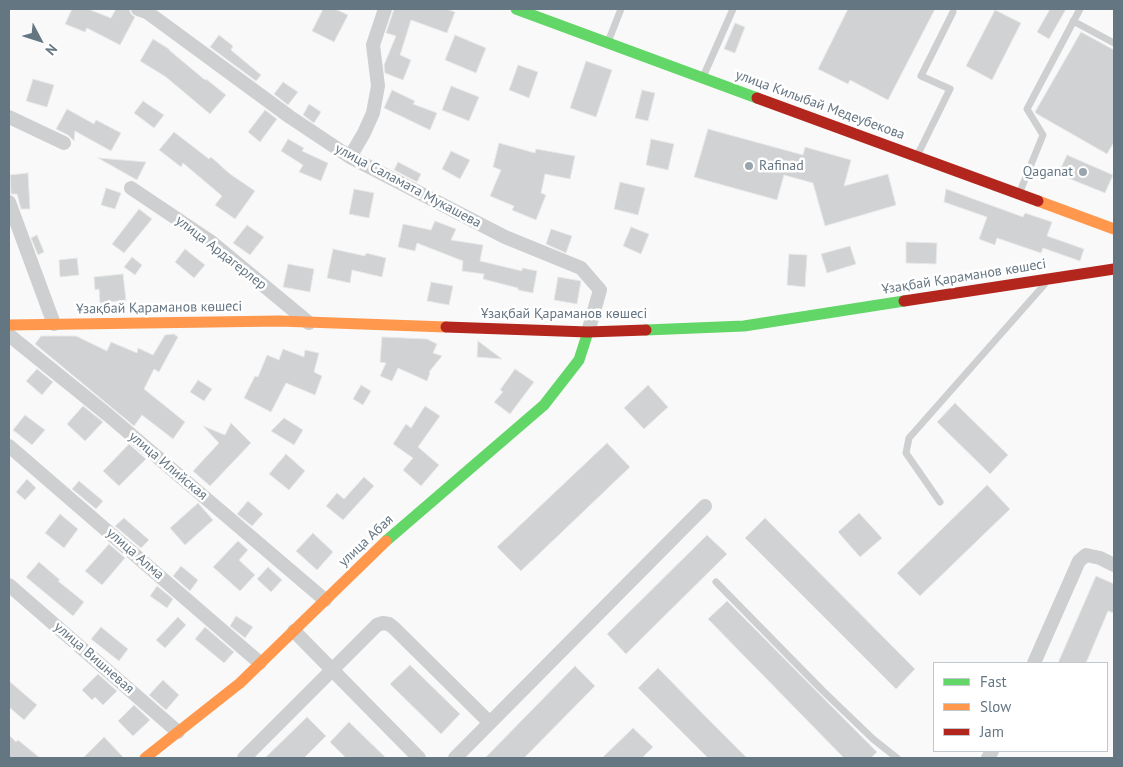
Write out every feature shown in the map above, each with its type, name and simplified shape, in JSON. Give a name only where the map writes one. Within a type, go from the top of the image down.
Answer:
[{"type":"street","name":"улица Саламата Мукашева","points":[[138,9],[147,12],[290,118],[350,157],[505,237],[581,268],[600,290],[588,332]]},
{"type":"street","points":[[350,157],[364,133],[372,113],[378,86],[373,45],[384,9]]},
{"type":"street","name":"улица Килыбай Медеубекова","points":[[516,9],[1114,229]]},
{"type":"street","points":[[9,118],[64,143]]},
{"type":"street","name":"улица Ардагерлер","points":[[131,188],[210,241],[309,323]]},
{"type":"street","points":[[9,202],[54,324]]},
{"type":"street","name":"Ұзақбай Қараманов көшесі","points":[[9,325],[279,321],[588,332],[744,326],[1114,269]]},
{"type":"street","name":"улица Абая","points":[[145,758],[240,683],[374,552],[544,405],[579,360],[588,332]]},
{"type":"street","name":"улица Илийская","points":[[9,334],[108,415],[325,600]]},
{"type":"street","name":"улица Алма","points":[[9,446],[260,663]]},
{"type":"street","points":[[455,758],[705,506]]},
{"type":"street","points":[[1034,662],[1079,561],[1086,555],[1100,558],[1114,565]]},
{"type":"street","name":"улица Вишневая","points":[[9,585],[178,732]]},
{"type":"street","points":[[244,758],[377,625],[389,624],[490,723]]},
{"type":"street","points":[[294,631],[419,758]]},
{"type":"lane","points":[[608,42],[621,9]]},
{"type":"lane","points":[[703,78],[733,9]]},
{"type":"lane","points":[[1019,194],[1043,135],[1026,109],[1080,9]]},
{"type":"lane","points":[[917,156],[950,89],[921,76],[953,12]]},
{"type":"lane","points":[[1073,21],[1114,43]]},
{"type":"lane","points":[[940,502],[906,453],[909,438],[1049,279]]},
{"type":"lane","points":[[716,582],[822,690],[873,739],[897,758]]},
{"type":"building","points":[[72,9],[88,9],[111,18],[116,9],[129,9],[135,17],[120,45],[87,28],[85,32],[65,24]]},
{"type":"building","points":[[323,9],[335,9],[348,15],[334,42],[312,31]]},
{"type":"building","points":[[394,9],[446,9],[455,12],[447,33],[411,20],[400,55],[411,60],[403,80],[385,73],[384,65],[396,36],[386,33]]},
{"type":"building","points":[[848,9],[935,9],[888,100],[850,80],[848,84],[818,69]]},
{"type":"building","points":[[1050,9],[1066,9],[1049,39],[1037,32]]},
{"type":"building","points":[[995,10],[1021,23],[992,80],[966,66]]},
{"type":"building","points":[[735,23],[745,27],[735,53],[724,49]]},
{"type":"building","points":[[1081,32],[1114,50],[1114,142],[1107,154],[1035,112]]},
{"type":"building","points":[[219,35],[233,46],[231,50],[261,75],[256,81],[210,47]]},
{"type":"building","points":[[455,35],[486,48],[476,73],[445,60]]},
{"type":"building","points":[[153,39],[169,49],[205,80],[226,95],[210,114],[166,77],[140,61]]},
{"type":"building","points":[[586,61],[612,70],[596,117],[570,108]]},
{"type":"building","points":[[518,65],[538,72],[529,98],[509,90]]},
{"type":"building","points":[[33,79],[54,85],[47,107],[26,101]]},
{"type":"building","points":[[283,82],[298,92],[288,105],[274,94]]},
{"type":"building","points":[[451,86],[479,97],[469,121],[442,110]]},
{"type":"building","points":[[392,90],[415,101],[413,104],[437,113],[430,130],[384,108]]},
{"type":"building","points":[[642,90],[655,93],[648,121],[635,118]]},
{"type":"building","points":[[143,101],[164,115],[154,128],[134,113]]},
{"type":"building","points":[[309,104],[321,112],[314,123],[303,115]]},
{"type":"building","points":[[67,109],[94,124],[96,120],[121,133],[111,151],[75,131],[74,141],[68,135],[56,129]]},
{"type":"building","points":[[265,110],[277,119],[260,142],[248,132]]},
{"type":"building","points":[[708,129],[803,155],[805,147],[851,160],[844,186],[888,174],[896,205],[825,226],[813,183],[784,175],[777,200],[694,177]]},
{"type":"building","points":[[174,132],[209,159],[211,157],[230,174],[255,191],[235,219],[215,205],[222,196],[183,163],[181,167],[159,150]]},
{"type":"building","points":[[288,139],[304,148],[302,151],[328,163],[321,181],[299,172],[303,165],[281,151]]},
{"type":"building","points":[[651,139],[674,144],[668,170],[646,165]]},
{"type":"building","points":[[499,143],[535,153],[536,149],[575,156],[570,179],[545,174],[541,193],[546,195],[536,220],[512,210],[514,206],[490,196],[501,170],[493,167]]},
{"type":"building","points":[[451,151],[470,160],[460,179],[442,169]]},
{"type":"building","points":[[1067,155],[1113,175],[1105,193],[1058,174]]},
{"type":"building","points":[[98,158],[146,162],[137,180]]},
{"type":"building","points":[[398,162],[421,174],[417,182],[394,170]]},
{"type":"building","points":[[28,173],[30,209],[21,209],[17,194],[11,194],[10,175]]},
{"type":"building","points":[[620,182],[645,188],[638,215],[614,209]]},
{"type":"building","points":[[106,188],[121,193],[115,209],[101,205]]},
{"type":"building","points":[[354,189],[374,193],[369,218],[349,214]]},
{"type":"building","points":[[946,189],[1023,217],[1025,213],[1052,222],[1047,236],[1084,249],[1080,261],[1043,248],[1041,253],[997,238],[995,245],[979,239],[987,217],[944,202]]},
{"type":"building","points":[[139,209],[152,219],[124,253],[112,244]]},
{"type":"building","points":[[435,221],[456,229],[451,240],[483,245],[480,261],[522,271],[522,268],[537,271],[533,293],[483,279],[484,274],[462,271],[463,261],[417,243],[415,251],[398,247],[403,224],[431,230]]},
{"type":"building","points":[[247,225],[264,237],[250,255],[233,243]]},
{"type":"building","points":[[631,227],[649,234],[641,254],[623,246]]},
{"type":"building","points":[[551,229],[572,236],[566,253],[546,244]]},
{"type":"building","points":[[37,235],[44,252],[38,255],[31,238]]},
{"type":"building","points":[[906,242],[937,243],[936,264],[906,263]]},
{"type":"building","points":[[850,246],[856,264],[827,273],[821,254]]},
{"type":"building","points":[[185,249],[205,265],[194,278],[175,262]]},
{"type":"building","points":[[333,249],[365,256],[366,253],[386,258],[382,277],[352,270],[350,283],[327,278]]},
{"type":"building","points":[[789,254],[807,255],[805,287],[787,285]]},
{"type":"building","points":[[132,257],[142,265],[135,275],[124,267]]},
{"type":"building","points":[[77,258],[79,275],[60,277],[59,260]]},
{"type":"building","points":[[288,264],[314,269],[310,292],[283,287]]},
{"type":"building","points":[[123,274],[126,300],[100,303],[99,289],[95,290],[94,277]]},
{"type":"building","points":[[558,277],[581,281],[577,304],[554,300]]},
{"type":"building","points":[[431,282],[453,286],[449,305],[427,301]]},
{"type":"building","points":[[174,334],[178,337],[159,372],[154,369],[144,389],[185,422],[173,439],[142,415],[134,426],[35,344],[41,336],[76,336],[107,351],[111,342],[137,353],[138,348],[153,355],[165,335]]},
{"type":"building","points":[[382,337],[427,339],[437,344],[433,353],[442,356],[429,372],[427,381],[398,368],[392,381],[380,376],[386,363],[380,362]]},
{"type":"building","points":[[478,341],[502,359],[477,357]]},
{"type":"building","points":[[283,349],[304,357],[305,350],[319,353],[314,372],[322,376],[315,395],[286,383],[271,412],[244,398],[255,376],[258,377],[267,355],[279,360]]},
{"type":"building","points":[[37,369],[53,382],[42,395],[26,381]]},
{"type":"building","points":[[515,369],[534,382],[510,414],[494,402],[503,392],[500,390]]},
{"type":"building","points":[[198,380],[212,389],[204,401],[190,392]]},
{"type":"building","points":[[361,385],[371,391],[363,405],[353,399]]},
{"type":"building","points":[[648,385],[668,407],[644,429],[624,408]]},
{"type":"building","points":[[955,403],[1008,455],[990,474],[937,422]]},
{"type":"building","points":[[83,406],[103,422],[85,441],[67,424]]},
{"type":"building","points":[[425,406],[440,416],[418,447],[439,465],[421,486],[403,470],[413,458],[393,444],[406,424],[411,428]]},
{"type":"building","points":[[25,415],[45,430],[32,445],[13,430]]},
{"type":"building","points":[[284,418],[303,430],[294,445],[271,431]]},
{"type":"building","points":[[231,423],[251,443],[210,486],[193,471],[219,443],[203,426],[225,435]]},
{"type":"building","points":[[607,443],[630,467],[521,571],[497,547]]},
{"type":"building","points":[[129,444],[146,459],[119,486],[103,471]]},
{"type":"building","points":[[286,454],[305,471],[289,490],[269,474]]},
{"type":"building","points":[[364,477],[374,486],[343,520],[326,506],[337,493],[344,499]]},
{"type":"building","points":[[27,479],[36,488],[25,500],[16,492]]},
{"type":"building","points":[[79,481],[103,501],[96,509],[72,489]]},
{"type":"building","points":[[987,485],[1010,509],[920,596],[897,573]]},
{"type":"building","points":[[248,501],[263,514],[252,526],[237,514]]},
{"type":"building","points":[[198,503],[213,520],[185,545],[170,528]]},
{"type":"building","points":[[859,513],[882,538],[860,557],[838,532]]},
{"type":"building","points":[[60,514],[78,529],[64,548],[45,533]]},
{"type":"building","points":[[124,518],[149,540],[141,548],[115,526]]},
{"type":"building","points":[[765,518],[915,669],[896,689],[745,538]]},
{"type":"building","points":[[313,533],[333,552],[317,570],[296,551]]},
{"type":"building","points":[[707,535],[727,554],[626,654],[607,634]]},
{"type":"building","points":[[238,541],[248,550],[239,560],[255,575],[240,591],[213,567]]},
{"type":"building","points":[[109,544],[125,558],[102,585],[85,571]]},
{"type":"building","points":[[39,562],[60,580],[58,581],[84,602],[73,616],[26,577]]},
{"type":"building","points":[[181,566],[198,580],[190,591],[173,576]]},
{"type":"building","points":[[268,567],[282,580],[271,592],[257,579]]},
{"type":"building","points":[[1096,576],[1114,584],[1114,613],[1108,611],[1086,662],[1058,662]]},
{"type":"building","points":[[157,586],[173,599],[167,608],[150,596]]},
{"type":"building","points":[[727,601],[877,752],[871,758],[844,758],[708,619]]},
{"type":"building","points":[[236,616],[253,627],[245,638],[230,626]]},
{"type":"building","points":[[178,617],[186,625],[165,648],[156,640]]},
{"type":"building","points":[[101,627],[128,649],[119,661],[91,639]]},
{"type":"building","points":[[205,627],[234,652],[224,663],[195,639]]},
{"type":"building","points":[[410,665],[460,714],[441,734],[390,684]]},
{"type":"building","points":[[575,666],[595,686],[524,758],[485,758]]},
{"type":"building","points":[[658,668],[747,758],[708,758],[638,688]]},
{"type":"building","points":[[98,674],[117,691],[103,705],[95,697],[92,700],[82,690]]},
{"type":"building","points":[[163,680],[179,695],[166,710],[149,695]]},
{"type":"building","points":[[9,681],[37,705],[24,720],[9,707]]},
{"type":"building","points":[[134,705],[150,720],[133,736],[118,721]]},
{"type":"building","points":[[307,717],[326,736],[304,758],[265,758]]},
{"type":"building","points":[[349,722],[386,758],[346,758],[330,742]]},
{"type":"building","points":[[633,728],[653,747],[642,758],[602,758]]},
{"type":"building","points":[[9,735],[16,742],[18,740],[40,758],[9,758]]},
{"type":"building","points":[[104,737],[124,758],[83,758]]},
{"type":"traffic: fast","points":[[516,9],[757,98]]},
{"type":"traffic: fast","points":[[646,330],[744,326],[904,301]]},
{"type":"traffic: fast","points":[[386,541],[544,405],[579,360],[588,332]]},
{"type":"traffic: slow","points":[[1038,201],[1114,229]]},
{"type":"traffic: slow","points":[[9,325],[279,321],[446,327]]},
{"type":"traffic: slow","points":[[145,758],[240,683],[386,541]]},
{"type":"traffic: jam","points":[[757,98],[1038,201]]},
{"type":"traffic: jam","points":[[904,301],[1114,269]]},
{"type":"traffic: jam","points":[[446,327],[588,332],[646,330]]},
{"type":"place","name":"Rafinad","points":[[749,166]]},
{"type":"place","name":"Qaganat","points":[[1083,172]]}]
